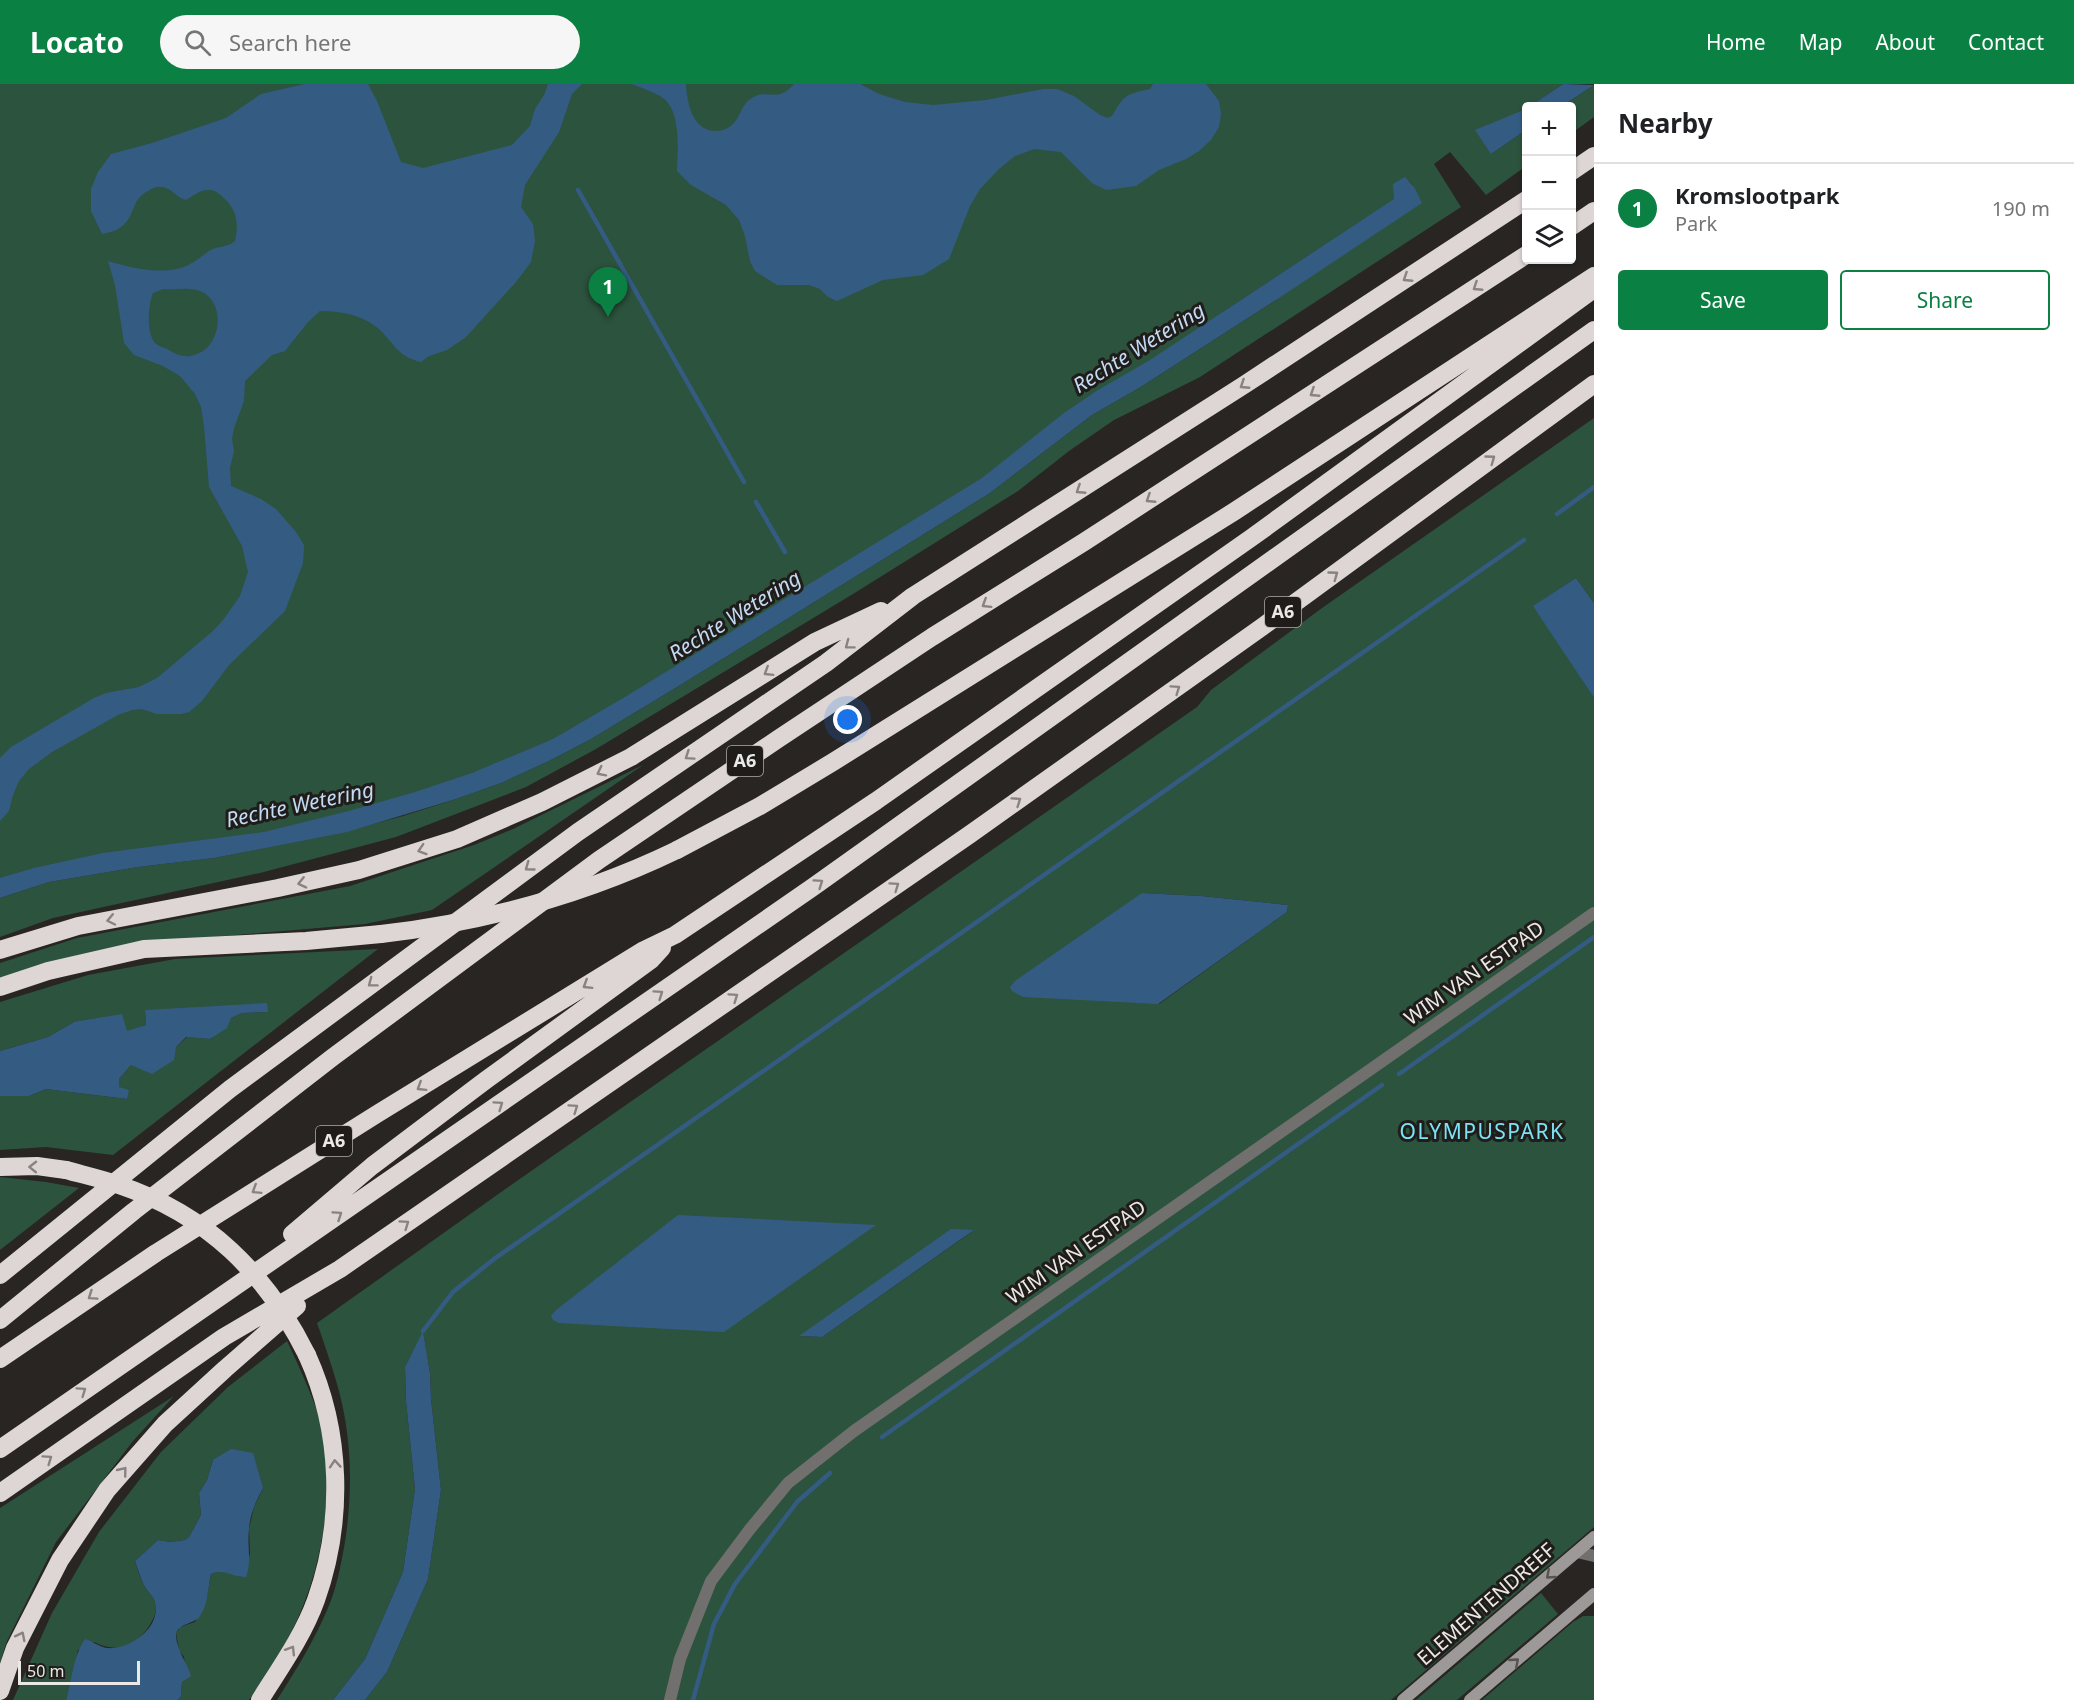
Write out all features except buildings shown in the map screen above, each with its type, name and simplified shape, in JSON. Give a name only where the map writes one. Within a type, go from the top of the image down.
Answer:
[{"type":"highway","points":[[1576,168],[1594,156]]},
{"type":"highway","name":"A6","points":[[0,1275],[230,1089],[337,1008],[578,832],[826,663],[913,596],[1244,385],[1522,203]]},
{"type":"highway","points":[[1576,223],[1594,211]]},
{"type":"highway","name":"A6","points":[[0,1320],[134,1211],[333,1057],[599,860],[932,637],[1084,542],[1522,258]]},
{"type":"highway","name":"A6","points":[[0,987],[59,968],[144,949],[306,940],[436,927],[503,912],[593,885],[677,850],[760,806],[1235,511],[1594,276]]},
{"type":"highway","name":"A6","points":[[0,1359],[156,1253],[367,1120],[644,950],[675,935],[885,794],[1241,545],[1594,289]]},
{"type":"highway","name":"A6","points":[[0,1449],[803,894],[1594,330]]},
{"type":"highway","name":"A6","points":[[0,1493],[225,1337],[340,1269],[969,835],[1272,620],[1594,384]]},
{"type":"highway","name":"A6","points":[[0,950],[78,926],[278,888],[359,870],[457,839],[542,802],[631,757],[814,642],[913,596]]},
{"type":"highway","name":"A6","points":[[220,1295],[372,1166],[512,1060],[651,960],[675,935]]},
{"type":"highway","points":[[0,1167],[37,1166],[66,1170],[119,1185],[156,1200],[210,1231],[237,1254],[258,1278],[294,1329],[307,1355],[324,1396],[333,1436],[336,1486],[333,1524],[326,1566],[315,1601],[298,1639],[260,1700]]},
{"type":"highway","name":"A6","points":[[0,1691],[15,1648],[60,1560],[91,1513],[128,1464],[191,1398],[340,1269]]},
{"type":"main road","name":"ELEMENTENDREEF","points":[[1403,1700],[1594,1537]]},
{"type":"main road","points":[[1470,1700],[1594,1594]]},
{"type":"street","name":"WIM VAN ESTPAD","points":[[670,1700],[680,1659],[711,1581],[788,1483],[854,1431],[1594,913]]},
{"type":"street","points":[[1577,1552],[1594,1556]]},
{"type":"green space","points":[[0,84],[1563,84],[1536,102],[1522,102],[1521,112],[1488,125],[1491,154],[1522,133],[1522,169],[1486,195],[1450,152],[1434,164],[1461,207],[1200,377],[1114,420],[1069,451],[1018,491],[853,594],[596,749],[526,787],[396,837],[260,873],[53,918],[0,937],[0,898],[49,882],[138,867],[214,858],[339,833],[403,816],[501,783],[591,739],[990,493],[1092,415],[1139,388],[1276,300],[1414,187],[1409,181],[1394,191],[1395,199],[1226,310],[887,550],[529,763],[377,817],[0,889]]},
{"type":"green space","points":[[1594,85],[1594,117],[1576,130],[1576,102],[1568,102]]},
{"type":"green space","points":[[1594,418],[1594,603],[1576,578],[1534,606],[1594,698],[1594,1527],[1391,1700],[365,1700],[387,1672],[428,1579],[441,1490],[430,1373],[423,1332],[405,1367],[415,1489],[403,1572],[365,1659],[333,1700],[277,1700],[311,1644],[328,1608],[338,1575],[348,1522],[350,1463],[346,1423],[337,1384],[317,1323],[1197,707],[1211,690],[1322,608]],"holes":[[[1142,893],[1201,896],[1288,905],[1287,912],[1159,1004]],[[973,1231],[822,1337],[800,1336]]]},
{"type":"green space","points":[[643,765],[432,910],[365,924],[132,944],[37,965],[0,979],[0,963],[77,938],[350,886],[474,845],[513,829]]},
{"type":"green space","points":[[378,949],[113,1155],[46,1147],[0,1150],[0,1096],[29,1096],[46,1089],[127,1099],[119,1087],[119,1079],[131,1065],[176,1047],[187,1037],[211,1039],[231,1018],[242,1013],[267,1012],[145,1010],[146,1025],[127,1032],[74,1022],[48,1037],[0,1051],[0,1002],[88,975],[175,959]]},
{"type":"green space","points":[[0,1177],[46,1182],[79,1188],[0,1250]]},
{"type":"green space","points":[[287,1341],[303,1375],[324,1435],[328,1471],[326,1507],[317,1561],[302,1609],[279,1655],[249,1700],[178,1700],[181,1696],[182,1682],[187,1678],[184,1657],[179,1650],[176,1633],[180,1627],[195,1622],[207,1596],[211,1574],[222,1572],[241,1577],[250,1554],[249,1529],[254,1507],[263,1488],[213,1460],[207,1480],[199,1493],[201,1515],[189,1537],[185,1540],[170,1542],[158,1540],[135,1561],[142,1581],[156,1605],[154,1617],[147,1629],[128,1645],[112,1647],[94,1642],[78,1650],[66,1700],[13,1700],[52,1613],[99,1532],[161,1452],[228,1387]]},
{"type":"green space","points":[[174,1396],[133,1441],[56,1542],[7,1641],[0,1663],[0,1508]]},
{"type":"green space","points":[[1541,1593],[1558,1614],[1457,1700],[1416,1700]]},
{"type":"green space","points":[[1583,1616],[1594,1616],[1594,1700],[1482,1700],[1573,1622]]},
{"type":"water","points":[[305,84],[368,84],[401,162],[423,168],[512,145],[530,126],[535,109],[548,84],[582,84],[572,94],[559,132],[525,185],[521,207],[533,224],[535,241],[531,262],[466,337],[447,350],[429,356],[421,362],[404,355],[378,328],[363,319],[337,312],[320,311],[285,351],[272,355],[245,381],[244,401],[232,439],[234,451],[230,468],[231,486],[261,499],[276,509],[304,545],[303,563],[285,611],[229,665],[202,701],[189,712],[157,714],[142,709],[132,710],[118,715],[52,752],[29,769],[19,781],[9,811],[0,821],[0,758],[11,747],[94,698],[106,693],[139,687],[157,678],[213,631],[240,596],[248,572],[242,546],[209,487],[201,407],[195,394],[180,376],[163,366],[134,355],[124,343],[115,285],[108,261],[149,270],[181,268],[213,249],[235,241],[237,223],[234,212],[224,198],[212,190],[202,191],[186,200],[166,188],[156,187],[139,198],[130,217],[122,227],[102,234],[91,211],[91,189],[98,172],[111,154],[226,118],[261,94]],"holes":[[[163,289],[200,291],[214,304],[218,323],[216,333],[212,342],[197,354],[178,355],[158,345],[152,338],[149,318],[151,298],[153,293]]]},
{"type":"water","points":[[632,84],[686,84],[690,107],[696,121],[701,126],[715,131],[724,130],[732,125],[752,98],[763,94],[778,95],[794,84],[860,84],[879,94],[905,102],[933,105],[986,100],[1043,89],[1057,89],[1074,96],[1100,115],[1108,118],[1127,96],[1150,89],[1153,84],[1206,84],[1219,101],[1221,114],[1219,127],[1211,140],[1199,151],[1159,170],[1136,186],[1106,190],[1092,183],[1061,152],[1034,149],[1015,156],[980,189],[970,206],[949,259],[923,275],[883,280],[837,301],[828,297],[820,289],[809,285],[777,285],[755,271],[739,220],[726,205],[691,185],[677,171],[676,121],[669,104],[663,98]]},
{"type":"water","points":[[1563,84],[1594,85],[1568,102],[1536,102]]},
{"type":"water","points":[[1522,111],[1522,133],[1491,154],[1475,130]]},
{"type":"water","points":[[1405,177],[1414,187],[1422,203],[1276,300],[1139,388],[1092,415],[990,493],[682,684],[591,739],[549,761],[501,783],[456,799],[347,832],[214,858],[138,867],[49,882],[0,898],[0,878],[34,868],[103,853],[264,832],[349,811],[472,773],[553,739],[982,478],[1064,413],[1150,360],[1394,199],[1393,184]]},
{"type":"water","points":[[1576,578],[1594,603],[1594,698],[1533,606]]},
{"type":"water","points":[[1142,893],[1201,896],[1288,905],[1287,912],[1158,1004],[1023,997],[1012,991],[1010,987],[1015,981]]},
{"type":"water","points":[[267,1003],[268,1012],[242,1013],[231,1018],[227,1028],[210,1039],[186,1037],[176,1047],[174,1060],[152,1074],[131,1065],[119,1079],[119,1087],[129,1090],[127,1099],[46,1089],[29,1096],[0,1096],[0,1051],[48,1037],[74,1022],[122,1014],[127,1031],[146,1025],[145,1010]]},
{"type":"water","points":[[678,1215],[876,1225],[724,1332],[559,1323],[553,1320],[551,1316],[556,1310]]},
{"type":"water","points":[[951,1229],[974,1230],[822,1337],[799,1336]]},
{"type":"water","points":[[423,1331],[430,1373],[441,1490],[428,1579],[387,1672],[365,1700],[333,1700],[365,1659],[403,1572],[415,1489],[405,1367]]},
{"type":"water","points":[[231,1449],[253,1453],[263,1488],[250,1523],[248,1571],[246,1577],[220,1572],[211,1574],[203,1612],[197,1619],[182,1626],[177,1632],[178,1647],[191,1676],[182,1682],[181,1696],[178,1700],[66,1700],[75,1660],[85,1639],[107,1648],[116,1648],[134,1641],[149,1629],[156,1612],[155,1603],[135,1561],[158,1540],[170,1542],[185,1540],[189,1537],[201,1515],[199,1493],[207,1480],[213,1460]]},
{"type":"waterway","points":[[578,190],[744,482]]},
{"type":"waterway","points":[[1557,514],[1594,487]]},
{"type":"waterway","points":[[756,502],[785,552]]},
{"type":"waterway","points":[[423,1331],[453,1292],[494,1259],[1524,540]]},
{"type":"waterway","points":[[1399,1074],[1594,937]]},
{"type":"waterway","points":[[882,1437],[1382,1085]]},
{"type":"waterway","points":[[693,1700],[714,1624],[735,1584],[797,1502],[830,1473]]},
{"type":"place","name":"Kromslootpark","points":[[608,317]]},
{"type":"district","name":"OLYMPUSPARK","points":[[1482,1132]]},
{"type":"water label","name":"Rechte Wetering","points":[[1139,348]]},
{"type":"water label","name":"Rechte Wetering","points":[[735,616]]},
{"type":"water label","name":"Rechte Wetering","points":[[300,805]]}]
